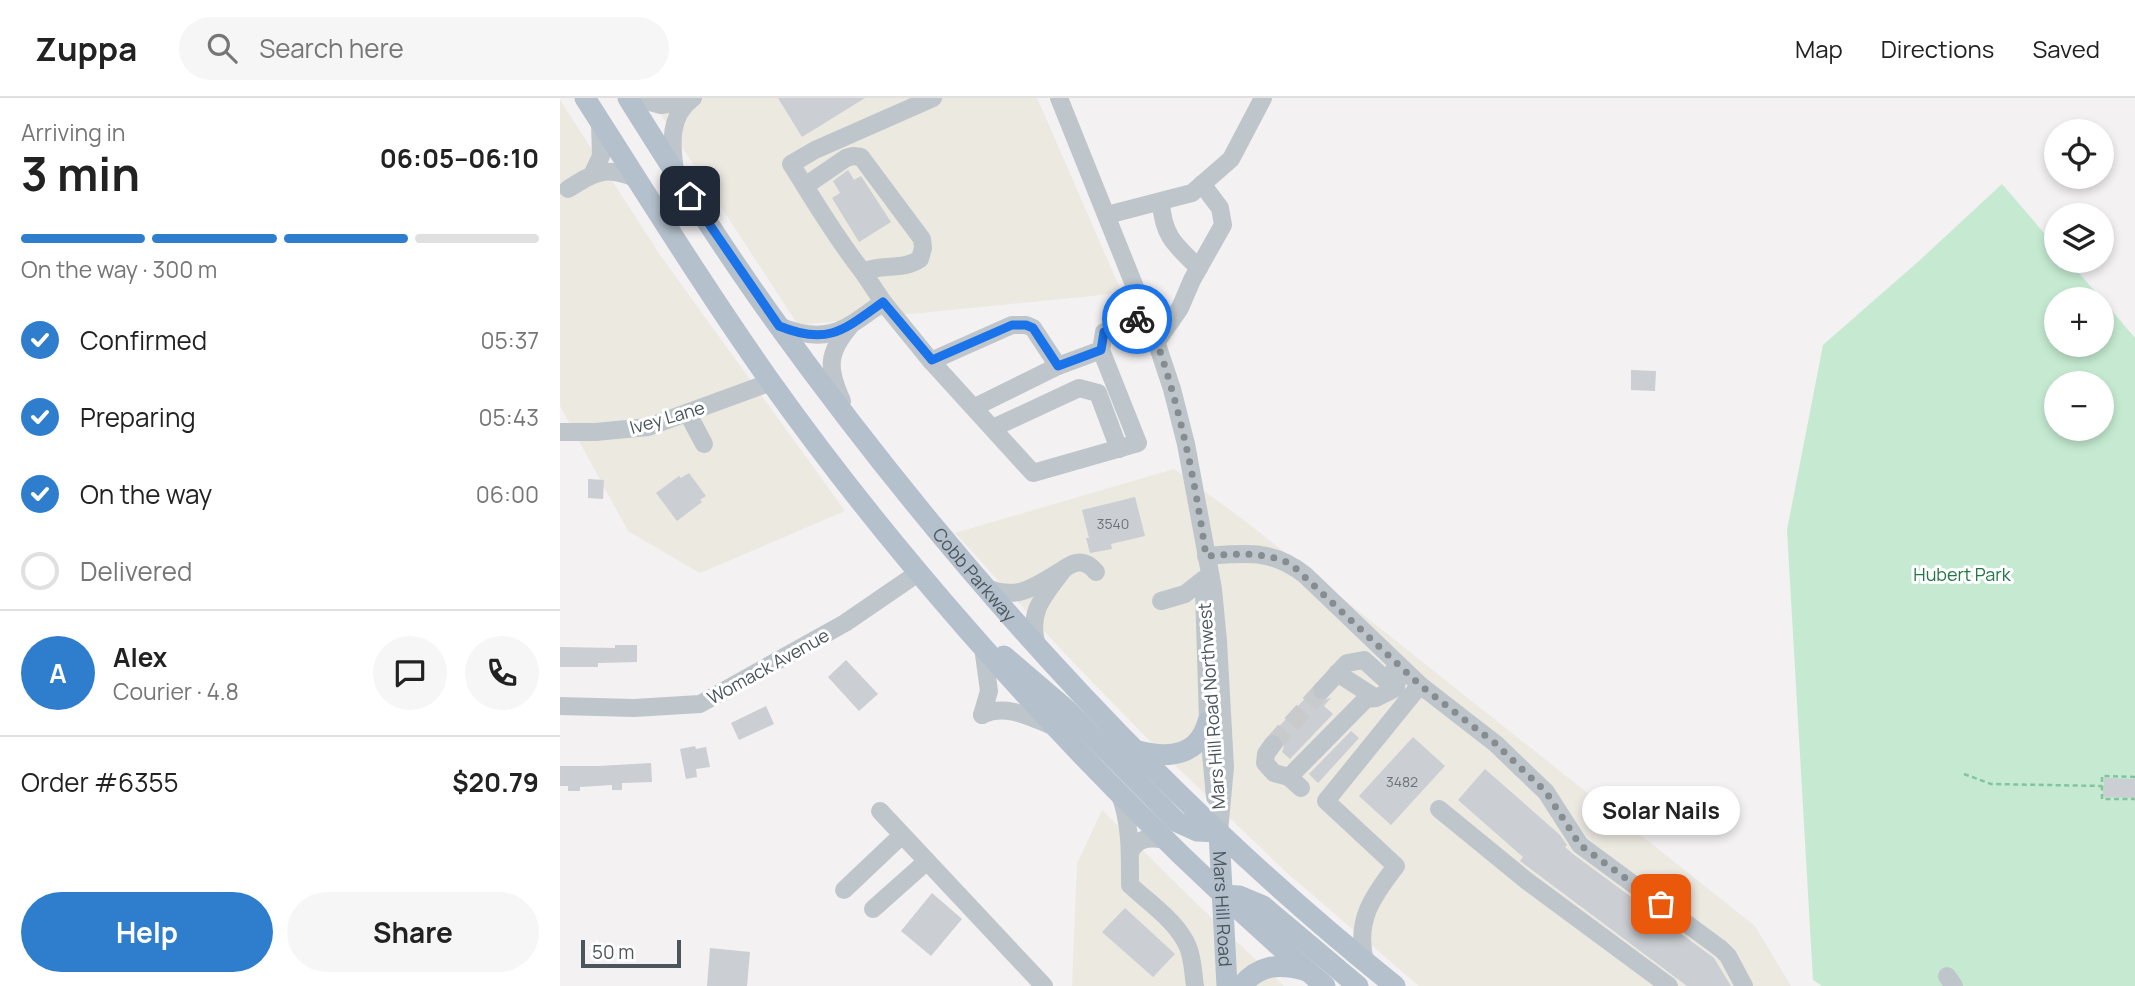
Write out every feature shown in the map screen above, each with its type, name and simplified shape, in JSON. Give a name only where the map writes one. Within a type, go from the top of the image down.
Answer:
[{"type":"main road","points":[[585,98],[771,382],[918,573],[1055,728],[1120,795],[1222,895],[1325,986]]},
{"type":"main road","name":"Cobb Parkway","points":[[628,98],[675,173],[779,326],[851,421],[986,588],[1037,646],[1219,832],[1395,986]]},
{"type":"main road","points":[[978,641],[1041,686],[1177,822],[1198,831],[1219,832]]},
{"type":"main road","points":[[1138,751],[1156,755],[1178,755],[1195,744],[1202,736],[1208,721]]},
{"type":"main road","name":"Mars Hill Road","points":[[1219,832],[1227,986]]},
{"type":"main road","points":[[1222,895],[1239,896],[1263,906],[1358,986]]},
{"type":"main road","points":[[1241,986],[1255,972],[1269,966],[1286,965],[1307,970]]},
{"type":"street","points":[[637,98],[661,105],[691,100]]},
{"type":"street","points":[[933,98],[815,150],[791,164],[883,302],[937,358],[975,407],[1033,473],[1138,443],[1101,350],[1104,332],[1147,315]]},
{"type":"street","points":[[1107,215],[1192,193],[1231,159],[1262,98]]},
{"type":"street","points":[[675,173],[673,130],[676,120],[691,100]]},
{"type":"street","name":"Mars Hill Road Northwest","points":[[1065,100],[1157,341],[1184,435],[1209,584],[1225,767],[1219,832]]},
{"type":"street","points":[[568,189],[593,173],[600,162],[600,121]]},
{"type":"street","points":[[805,186],[846,158],[859,156],[922,239],[920,259],[911,265],[872,268],[863,272]]},
{"type":"street","points":[[593,173],[614,172],[637,179]]},
{"type":"street","points":[[1157,341],[1180,308],[1223,225],[1220,208],[1202,184]]},
{"type":"street","points":[[1161,202],[1165,230],[1173,244],[1199,268]]},
{"type":"street","points":[[779,326],[796,333],[823,336],[851,325],[883,302]]},
{"type":"street","points":[[937,358],[1019,324],[1033,328],[1052,370]]},
{"type":"street","points":[[851,325],[833,351],[830,365],[833,382],[851,421]]},
{"type":"street","points":[[975,407],[1101,350]]},
{"type":"street","name":"Ivey Lane","points":[[560,432],[629,430],[658,424],[771,382]]},
{"type":"street","points":[[993,428],[1079,388],[1098,393],[1119,449]]},
{"type":"street","points":[[688,414],[704,444]]},
{"type":"street","points":[[1206,556],[1260,553],[1291,564],[1420,685],[1496,744],[1546,792],[1580,845],[1721,949],[1728,956],[1744,986]]},
{"type":"street","points":[[1203,620],[1188,609],[1164,601],[1209,584],[1236,554]]},
{"type":"street","points":[[986,588],[1006,594],[1019,593],[1035,587],[1071,563],[1082,562],[1096,572]]},
{"type":"street","points":[[1037,646],[1034,621],[1038,604],[1064,569]]},
{"type":"street","name":"Womack Avenue","points":[[560,706],[634,708],[700,704],[845,623],[918,573]]},
{"type":"street","name":"Mars Hill Road Northwest","points":[[1209,584],[1203,620],[1211,767],[1219,832]]},
{"type":"street","points":[[978,641],[989,691],[982,715],[990,711],[1012,711],[1055,728]]},
{"type":"street","points":[[1322,690],[1347,663],[1364,660],[1386,680],[1399,665]]},
{"type":"street","points":[[1273,744],[1266,754],[1265,763],[1274,773],[1295,783],[1366,699],[1376,698],[1396,688],[1399,665]]},
{"type":"street","points":[[1337,673],[1376,698]]},
{"type":"street","points":[[1365,962],[1362,932],[1368,905],[1396,866],[1326,801],[1420,685]]},
{"type":"street","points":[[1120,795],[1126,814],[1130,885],[1179,931],[1192,961],[1195,986]]},
{"type":"street","points":[[1439,809],[1527,881],[1669,986]]},
{"type":"street","points":[[880,811],[1045,986]]},
{"type":"street","points":[[844,890],[902,835]]},
{"type":"street","points":[[1130,852],[1141,840],[1165,840]]},
{"type":"street","points":[[873,909],[927,861]]},
{"type":"path","points":[[1964,774],[1991,784],[2102,786]]},
{"type":"path","points":[[2135,777],[2102,776],[2102,799],[2135,799]]},
{"type":"shaded area","points":[[650,98],[1037,98],[1122,293],[798,325]]},
{"type":"shaded area","points":[[560,100],[660,255],[845,511],[700,573],[628,531],[560,406]]},
{"type":"shaded area","points":[[1174,469],[1245,521],[1755,926],[1791,986],[1419,986],[1286,872],[1151,742],[1067,656],[955,533]]},
{"type":"shaded area","points":[[1102,810],[1284,986],[1072,986],[1077,864]]},
{"type":"green space","name":"Hubert Park","points":[[2002,184],[2044,233],[2044,273],[2079,273],[2091,287],[2044,287],[2044,357],[2114,357],[2114,313],[2135,338],[2135,986],[1822,986],[1813,980],[1787,530],[1823,345]]},
{"type":"building","points":[[778,98],[865,98],[802,137]]},
{"type":"building","points":[[848,170],[854,180],[861,176],[891,222],[859,242],[832,198],[840,193],[833,181]]},
{"type":"building","points":[[1631,370],[1656,371],[1655,391],[1631,390]]},
{"type":"building","points":[[689,473],[706,496],[677,521],[656,493],[679,476],[681,478]]},
{"type":"building","points":[[588,479],[604,480],[603,499],[588,498]]},
{"type":"building","points":[[1135,497],[1145,536],[1111,544],[1112,549],[1090,553],[1082,510]]},
{"type":"building","points":[[615,645],[637,645],[637,662],[598,663],[598,667],[560,667],[560,647],[615,648]]},
{"type":"building","points":[[846,660],[878,694],[859,711],[828,677]]},
{"type":"building","points":[[1311,692],[1319,701],[1331,698],[1324,706],[1333,714],[1290,759],[1282,752],[1283,739],[1273,733]]},
{"type":"building","points":[[766,706],[774,724],[739,740],[731,723]]},
{"type":"building","points":[[1351,731],[1359,738],[1318,783],[1309,774]]},
{"type":"building","points":[[1413,737],[1445,766],[1391,825],[1359,796]]},
{"type":"building","points":[[695,746],[696,749],[706,747],[710,767],[696,769],[697,777],[686,779],[680,749]]},
{"type":"building","points":[[651,763],[652,782],[622,783],[622,790],[612,790],[612,785],[580,787],[580,791],[568,791],[568,786],[560,786],[560,766]]},
{"type":"building","points":[[1485,769],[1560,835],[1567,845],[1565,847],[1573,854],[1714,958],[1731,986],[1687,986],[1520,861],[1523,857],[1458,800]]},
{"type":"building","points":[[2104,778],[2135,779],[2135,798],[2103,797]]},
{"type":"building","points":[[932,893],[962,919],[931,956],[901,931]]},
{"type":"building","points":[[1125,908],[1175,954],[1153,977],[1102,932]]},
{"type":"building","points":[[710,948],[750,952],[747,986],[707,986]]},
{"type":"tunnel","points":[[1273,744],[1322,690]]},
{"type":"way so far","points":[[1137,319],[1147,315],[1164,361],[1180,416],[1206,556],[1260,553],[1291,564],[1420,685],[1496,744],[1546,792],[1580,845],[1661,904]]},
{"type":"place","name":"Solar Nails","points":[[1661,904]]},
{"type":"route","points":[[690,196],[779,326],[796,333],[823,336],[851,325],[883,302],[932,360],[1019,324],[1033,328],[1058,366],[1101,350],[1104,332],[1137,319]]}]
